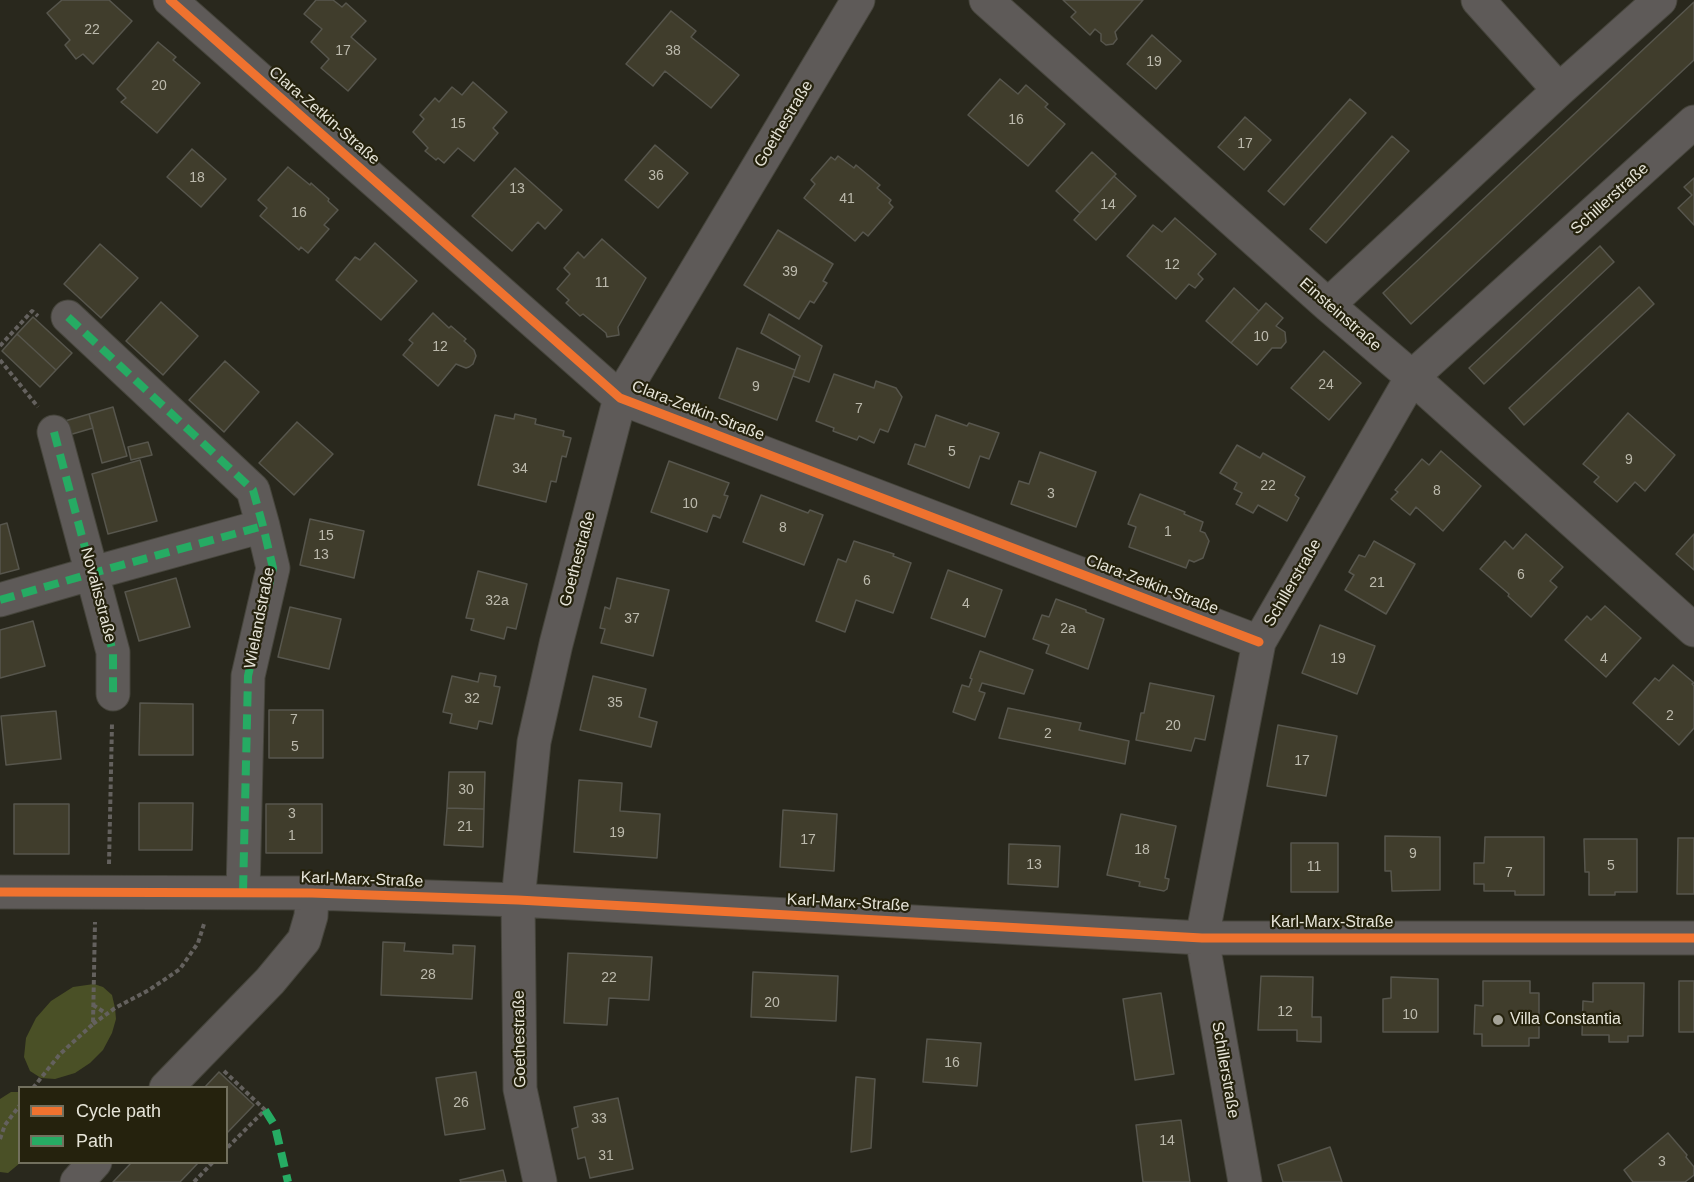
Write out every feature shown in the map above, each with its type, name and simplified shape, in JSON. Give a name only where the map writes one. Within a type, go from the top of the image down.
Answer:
[{"type":"street","name":"Clara-Zetkin-Straße","points":[[170,0],[620,398],[1259,642]]},
{"type":"street","name":"Goethestraße","points":[[540,1182],[520,1089],[518,900],[534,742],[556,644],[620,398],[858,0]]},
{"type":"street","name":"Einsteinstraße","points":[[986,0],[1694,630]]},
{"type":"street","points":[[1478,0],[1559,90]]},
{"type":"street","points":[[1328,305],[1559,90],[1660,0]]},
{"type":"street","name":"Schillerstraße","points":[[1245,1182],[1202,938],[1259,642],[1412,377],[1694,122]]},
{"type":"street","name":"Wielandstraße","points":[[68,317],[253,490],[273,568],[248,676],[243,893]]},
{"type":"street","name":"Novalisstraße","points":[[54,432],[113,652],[113,694]]},
{"type":"street","points":[[0,600],[263,526]]},
{"type":"street","name":"Karl-Marx-Straße","points":[[0,892],[312,893],[518,900],[1202,938],[1694,938]]},
{"type":"street","name":"Karl-Marx-Straße","points":[[168,1086],[270,981],[304,940],[311,916],[312,893]]},
{"type":"street","points":[[77,1182],[94,1164]]},
{"type":"path","points":[[0,346],[32,311],[55,331],[68,317]]},
{"type":"path","points":[[0,360],[53,425],[54,432]]},
{"type":"path","points":[[109,870],[113,694]]},
{"type":"path","points":[[93,1024],[96,915]]},
{"type":"path","points":[[35,1086],[60,1054],[93,1024],[180,969],[198,943],[206,915]]},
{"type":"path","points":[[93,1005],[107,1014]]},
{"type":"path","points":[[202,1049],[265,1110],[228,1147]]},
{"type":"path","points":[[0,1139],[5,1125],[18,1108]]},
{"type":"path","points":[[194,1182],[211,1164]]},
{"type":"green space","points":[[94,984],[103,987],[112,995],[115,1008],[116,1019],[112,1033],[103,1050],[75,1073],[55,1079],[41,1078],[30,1071],[24,1057],[26,1038],[36,1018],[51,1001],[73,987]]},
{"type":"green space","points":[[11,1092],[18,1092],[19,1164],[8,1173],[0,1172],[0,1099]]},
{"type":"building","points":[[62,0],[109,0],[132,21],[93,64],[83,54],[76,59],[65,45],[70,40],[47,13]]},
{"type":"building","points":[[316,0],[333,0],[342,7],[346,3],[366,21],[351,37],[376,59],[348,91],[321,68],[329,59],[311,42],[322,29],[304,14]]},
{"type":"building","points":[[1063,0],[1143,0],[1115,32],[1117,39],[1113,44],[1106,45],[1101,41],[1101,34],[1095,29],[1090,35],[1071,17],[1076,12]]},
{"type":"building","points":[[1694,2],[1694,60],[1411,324],[1383,293]]},
{"type":"building","points":[[671,11],[696,31],[691,37],[739,75],[711,108],[665,71],[653,86],[626,64]]},
{"type":"building","points":[[1152,35],[1181,61],[1156,89],[1127,64]]},
{"type":"building","points":[[158,42],[176,57],[173,60],[200,83],[157,133],[121,102],[126,98],[117,89]]},
{"type":"building","points":[[1000,79],[1018,94],[1026,85],[1048,104],[1045,107],[1065,124],[1028,166],[968,115]]},
{"type":"building","points":[[473,82],[507,112],[493,128],[498,133],[474,161],[458,148],[444,163],[438,158],[436,160],[425,151],[428,148],[413,132],[424,119],[420,115],[435,98],[439,102],[452,87],[462,95]]},
{"type":"building","points":[[1350,99],[1366,113],[1284,205],[1268,191]]},
{"type":"building","points":[[1245,117],[1271,140],[1244,170],[1218,147]]},
{"type":"building","points":[[1392,136],[1409,151],[1326,243],[1310,229]]},
{"type":"building","points":[[655,145],[688,173],[658,208],[625,180]]},
{"type":"building","points":[[192,149],[226,179],[201,207],[167,177]]},
{"type":"building","points":[[1092,152],[1116,174],[1080,213],[1056,191]]},
{"type":"building","points":[[838,156],[854,168],[856,165],[880,185],[877,188],[891,200],[889,203],[893,207],[868,236],[863,232],[855,241],[804,198],[815,184],[811,180],[831,157],[835,160]]},
{"type":"building","points":[[288,167],[310,185],[311,183],[338,210],[324,225],[329,229],[308,253],[301,247],[299,250],[260,216],[267,208],[258,200]]},
{"type":"building","points":[[515,168],[562,210],[545,229],[538,222],[512,251],[472,216]]},
{"type":"building","points":[[1114,176],[1136,196],[1096,240],[1074,220]]},
{"type":"building","points":[[1694,178],[1694,225],[1678,208],[1692,195],[1684,187]]},
{"type":"building","points":[[1175,218],[1216,254],[1198,274],[1203,279],[1195,288],[1189,284],[1176,299],[1127,256],[1153,225],[1162,232]]},
{"type":"building","points":[[778,230],[833,264],[823,281],[827,283],[814,303],[810,301],[799,319],[744,285]]},
{"type":"building","points":[[602,239],[646,278],[618,327],[619,335],[607,337],[606,333],[583,314],[580,316],[566,303],[569,300],[557,289],[570,274],[564,268],[578,252],[584,258]]},
{"type":"building","points":[[375,243],[417,281],[381,320],[336,280],[355,257],[360,260]]},
{"type":"building","points":[[100,244],[138,278],[101,318],[64,284]]},
{"type":"building","points":[[1600,246],[1614,262],[1484,384],[1469,368]]},
{"type":"building","points":[[1639,287],[1654,304],[1524,425],[1509,408]]},
{"type":"building","points":[[1234,288],[1259,311],[1231,343],[1206,321]]},
{"type":"building","points":[[161,302],[198,336],[163,375],[126,341]]},
{"type":"building","points":[[1266,303],[1283,318],[1276,326],[1285,332],[1286,342],[1281,348],[1272,348],[1257,365],[1231,343]]},
{"type":"building","points":[[433,313],[449,328],[451,326],[466,339],[464,341],[474,350],[476,356],[469,367],[456,364],[438,386],[403,355],[413,343],[409,340]]},
{"type":"building","points":[[769,314],[822,346],[809,382],[793,376],[800,356],[761,333]]},
{"type":"building","points":[[33,317],[72,353],[56,370],[17,334]]},
{"type":"building","points":[[17,334],[56,370],[40,387],[2,351]]},
{"type":"building","points":[[737,348],[795,370],[777,420],[719,398]]},
{"type":"building","points":[[1324,351],[1361,383],[1329,420],[1291,388]]},
{"type":"building","points":[[225,361],[259,392],[224,432],[189,400]]},
{"type":"building","points":[[834,374],[874,388],[876,381],[896,388],[902,397],[888,432],[880,429],[874,443],[859,436],[857,440],[833,431],[834,428],[816,421]]},
{"type":"building","points":[[113,407],[127,456],[102,463],[89,414]]},
{"type":"building","points":[[1628,413],[1675,455],[1645,491],[1635,482],[1617,502],[1594,482],[1599,477],[1583,464]]},
{"type":"building","points":[[89,414],[93,428],[69,435],[65,421]]},
{"type":"building","points":[[515,414],[536,419],[535,424],[564,431],[563,436],[571,438],[566,457],[562,456],[556,482],[551,481],[546,502],[478,485],[495,415],[514,419]]},
{"type":"building","points":[[936,415],[967,426],[969,423],[999,433],[989,459],[980,456],[969,488],[908,464],[915,444],[925,447]]},
{"type":"building","points":[[297,422],[333,454],[294,495],[259,463]]},
{"type":"building","points":[[148,442],[152,455],[131,460],[128,447]]},
{"type":"building","points":[[1237,445],[1260,458],[1263,453],[1305,477],[1295,495],[1299,498],[1287,521],[1258,505],[1253,513],[1236,504],[1242,493],[1234,489],[1237,483],[1220,473]]},
{"type":"building","points":[[1441,451],[1481,486],[1443,531],[1416,507],[1410,515],[1391,499],[1398,492],[1395,490],[1422,459],[1429,465]]},
{"type":"building","points":[[1040,452],[1096,472],[1076,527],[1011,504],[1019,481],[1029,484]]},
{"type":"building","points":[[140,460],[157,521],[108,534],[92,474]]},
{"type":"building","points":[[669,461],[729,483],[724,495],[728,496],[720,518],[713,515],[707,532],[651,512]]},
{"type":"building","points":[[1140,494],[1185,512],[1184,514],[1203,522],[1200,531],[1205,533],[1209,541],[1203,558],[1194,562],[1189,560],[1186,568],[1129,547],[1136,527],[1128,524]]},
{"type":"building","points":[[761,495],[808,513],[810,510],[823,515],[804,565],[743,542]]},
{"type":"building","points":[[310,519],[364,531],[354,578],[300,565]]},
{"type":"building","points":[[7,523],[19,569],[0,574],[0,525]]},
{"type":"building","points":[[1526,534],[1563,567],[1550,581],[1557,587],[1531,617],[1480,569],[1505,541],[1513,549]]},
{"type":"building","points":[[1694,534],[1694,570],[1676,554]]},
{"type":"building","points":[[854,541],[894,554],[893,556],[911,563],[893,613],[856,600],[845,632],[816,621],[838,559],[846,562]]},
{"type":"building","points":[[1374,541],[1415,564],[1386,614],[1345,590],[1354,575],[1349,572],[1359,555],[1365,557]]},
{"type":"building","points":[[948,570],[1002,590],[985,637],[931,618]]},
{"type":"building","points":[[478,571],[527,584],[516,629],[507,627],[504,639],[471,630],[474,619],[466,618]]},
{"type":"building","points":[[176,578],[190,627],[139,641],[125,592]]},
{"type":"building","points":[[617,578],[669,590],[653,656],[601,643],[605,629],[600,628],[605,607],[610,609]]},
{"type":"building","points":[[1056,599],[1104,619],[1088,669],[1046,653],[1049,645],[1033,639],[1042,615],[1049,617]]},
{"type":"building","points":[[1605,606],[1641,638],[1606,677],[1565,640],[1587,616],[1591,620]]},
{"type":"building","points":[[290,607],[341,619],[329,669],[278,657]]},
{"type":"building","points":[[33,621],[45,666],[0,678],[0,630]]},
{"type":"building","points":[[1320,625],[1375,646],[1357,694],[1302,673]]},
{"type":"building","points":[[980,651],[1033,670],[1024,694],[982,683],[979,691],[985,693],[975,720],[953,712],[962,685],[969,687]]},
{"type":"building","points":[[1673,665],[1694,683],[1692,684],[1694,686],[1694,728],[1679,745],[1633,703],[1655,678],[1659,681]]},
{"type":"building","points":[[480,673],[496,676],[494,686],[500,687],[492,724],[479,721],[477,729],[450,723],[452,714],[443,712],[452,676],[478,682]]},
{"type":"building","points":[[593,676],[646,689],[639,717],[657,722],[651,747],[580,730]]},
{"type":"building","points":[[1150,683],[1214,696],[1205,740],[1195,738],[1191,751],[1136,740]]},
{"type":"building","points":[[140,703],[193,704],[193,755],[139,755]]},
{"type":"building","points":[[1008,708],[1081,723],[1079,730],[1129,741],[1125,764],[999,738]]},
{"type":"building","points":[[269,710],[323,710],[323,758],[269,758]]},
{"type":"building","points":[[56,711],[61,759],[6,765],[1,716]]},
{"type":"building","points":[[1278,725],[1337,736],[1326,796],[1267,786]]},
{"type":"building","points":[[449,772],[485,772],[484,809],[447,808]]},
{"type":"building","points":[[579,780],[622,783],[620,811],[660,814],[657,858],[574,852]]},
{"type":"building","points":[[139,803],[193,803],[192,850],[139,850]]},
{"type":"building","points":[[14,804],[69,804],[69,854],[14,854]]},
{"type":"building","points":[[266,804],[322,804],[322,853],[266,853]]},
{"type":"building","points":[[447,808],[484,809],[483,847],[444,845]]},
{"type":"building","points":[[783,810],[837,814],[834,871],[780,867]]},
{"type":"building","points":[[1121,814],[1176,826],[1165,878],[1169,879],[1167,889],[1164,891],[1139,886],[1140,882],[1107,875]]},
{"type":"building","points":[[1385,836],[1440,837],[1440,890],[1392,891],[1391,871],[1385,871]]},
{"type":"building","points":[[1485,837],[1544,837],[1544,895],[1515,895],[1515,891],[1484,891],[1484,884],[1474,884],[1474,863],[1484,863]]},
{"type":"building","points":[[1678,838],[1694,838],[1694,894],[1677,894]]},
{"type":"building","points":[[1584,839],[1637,839],[1637,892],[1589,895],[1589,872],[1585,872]]},
{"type":"building","points":[[1291,843],[1338,843],[1338,892],[1291,892]]},
{"type":"building","points":[[1009,844],[1060,846],[1058,887],[1008,884]]},
{"type":"building","points":[[383,942],[405,943],[404,951],[453,954],[453,945],[475,946],[472,999],[381,995]]},
{"type":"building","points":[[568,953],[652,957],[649,1000],[609,998],[607,1025],[564,1023]]},
{"type":"building","points":[[753,972],[838,976],[836,1021],[751,1017]]},
{"type":"building","points":[[1261,976],[1313,977],[1312,1017],[1321,1017],[1321,1042],[1297,1041],[1297,1030],[1258,1030]]},
{"type":"building","points":[[1391,977],[1438,979],[1438,1032],[1383,1032],[1383,999],[1391,998]]},
{"type":"building","points":[[1483,981],[1530,981],[1530,993],[1539,993],[1539,1038],[1529,1038],[1529,1046],[1482,1046],[1482,1034],[1474,1034],[1475,1005],[1483,1006]]},
{"type":"building","points":[[1679,981],[1694,981],[1694,1032],[1679,1032]]},
{"type":"building","points":[[1593,983],[1644,983],[1643,1036],[1628,1036],[1628,1042],[1609,1042],[1609,1035],[1582,1035],[1583,1001],[1593,1002]]},
{"type":"building","points":[[1161,993],[1174,1074],[1135,1080],[1123,999]]},
{"type":"building","points":[[927,1039],[981,1043],[977,1086],[923,1082]]},
{"type":"building","points":[[219,1072],[254,1105],[228,1132],[228,1086],[206,1086]]},
{"type":"building","points":[[476,1072],[485,1129],[445,1135],[436,1078]]},
{"type":"building","points":[[856,1077],[875,1079],[871,1148],[851,1152]]},
{"type":"building","points":[[618,1098],[633,1169],[590,1178],[585,1157],[578,1159],[572,1129],[578,1127],[574,1107]]},
{"type":"building","points":[[1181,1120],[1190,1182],[1143,1182],[1136,1125]]},
{"type":"building","points":[[1668,1133],[1687,1155],[1686,1157],[1694,1167],[1694,1175],[1685,1182],[1633,1182],[1624,1170]]},
{"type":"building","points":[[1330,1147],[1342,1182],[1283,1182],[1278,1165]]},
{"type":"building","points":[[130,1164],[197,1164],[180,1182],[113,1182]]},
{"type":"building","points":[[503,1170],[506,1182],[461,1182],[460,1180]]},
{"type":"marked path","points":[[68,317],[253,490],[273,568],[248,676],[243,893]]},
{"type":"marked path","points":[[54,432],[113,652],[113,694]]},
{"type":"marked path","points":[[0,600],[263,526]]},
{"type":"marked path","points":[[265,1110],[275,1126],[288,1182]]},
{"type":"cycle path","points":[[170,0],[620,398],[1259,642]]},
{"type":"cycle path","points":[[0,892],[312,893],[518,900],[1202,938],[1694,938]]},
{"type":"place","name":"Villa Constantia","points":[[1498,1020]]}]
